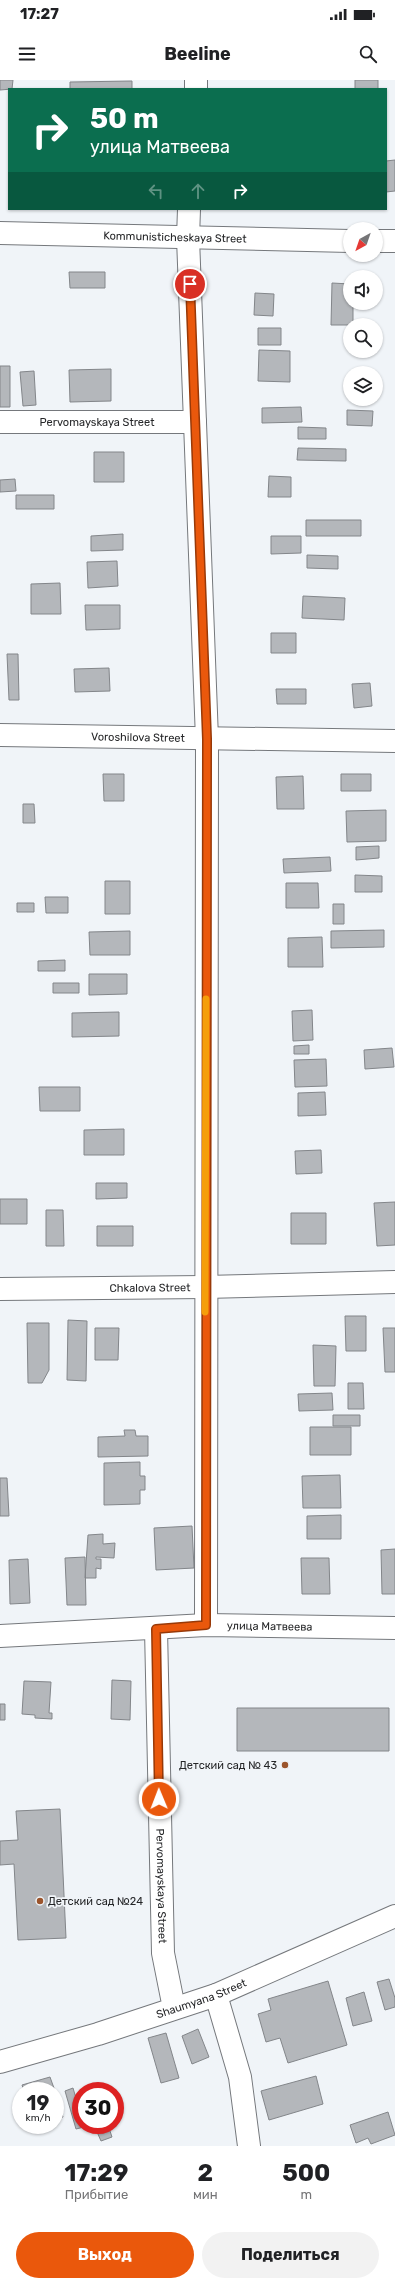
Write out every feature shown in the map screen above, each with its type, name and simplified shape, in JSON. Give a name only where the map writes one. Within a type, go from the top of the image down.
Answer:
[{"type":"street","points":[[190,210],[188,238],[207,739],[205,1287],[206,1625]]},
{"type":"street","name":"Kommunisticheskaya Street","points":[[0,233],[343,241]]},
{"type":"street","points":[[383,241],[395,242]]},
{"type":"street","name":"Pervomayskaya Street","points":[[0,422],[195,422]]},
{"type":"street","name":"Voroshilova Street","points":[[0,735],[395,741]]},
{"type":"street","name":"Chkalova Street","points":[[0,1289],[205,1287],[395,1282]]},
{"type":"street","name":"улица Матвеева","points":[[0,1636],[156,1629],[206,1625],[395,1628]]},
{"type":"street","name":"Pervomayskaya Street","points":[[156,1629],[163,1953],[172,1998]]},
{"type":"street","name":"Shaumyana Street","points":[[0,2062],[98,2034],[216,1995],[395,1916]]},
{"type":"street","points":[[216,1995],[240,2076],[249,2146]]},
{"type":"building","points":[[0,80],[13,80],[12,88],[0,90]]},
{"type":"building","points":[[355,80],[378,80],[378,88],[355,88]]},
{"type":"building","points":[[132,81],[132,88],[70,88],[70,82]]},
{"type":"building","points":[[395,160],[395,191],[387,192],[387,161]]},
{"type":"building","points":[[69,272],[105,272],[105,288],[70,288]]},
{"type":"building","points":[[332,283],[343,284],[343,310],[353,310],[353,318],[343,318],[343,325],[331,325]]},
{"type":"building","points":[[255,293],[274,294],[273,316],[254,315]]},
{"type":"building","points":[[258,328],[281,328],[281,345],[258,345]]},
{"type":"building","points":[[259,350],[290,351],[290,382],[258,381]]},
{"type":"building","points":[[0,366],[10,366],[10,407],[0,407]]},
{"type":"building","points":[[111,369],[111,401],[70,402],[69,370]]},
{"type":"building","points":[[34,371],[36,405],[23,406],[20,372]]},
{"type":"building","points":[[301,407],[302,422],[262,423],[262,408]]},
{"type":"building","points":[[347,410],[373,411],[372,426],[347,425]]},
{"type":"building","points":[[298,427],[326,428],[326,439],[298,439]]},
{"type":"building","points":[[298,448],[346,449],[346,461],[297,460]]},
{"type":"building","points":[[94,452],[124,452],[124,482],[94,482]]},
{"type":"building","points":[[269,476],[291,477],[291,497],[268,497]]},
{"type":"building","points":[[15,479],[16,491],[0,492],[0,480]]},
{"type":"building","points":[[16,495],[54,495],[54,509],[16,509]]},
{"type":"building","points":[[306,520],[361,520],[361,536],[306,536]]},
{"type":"building","points":[[123,534],[123,550],[91,551],[91,536]]},
{"type":"building","points":[[271,536],[301,536],[301,553],[271,554]]},
{"type":"building","points":[[307,555],[338,556],[338,569],[307,568]]},
{"type":"building","points":[[117,561],[118,586],[88,588],[87,562]]},
{"type":"building","points":[[60,583],[61,614],[31,614],[31,584]]},
{"type":"building","points":[[303,596],[345,598],[344,620],[302,618]]},
{"type":"building","points":[[85,605],[120,605],[120,629],[86,630]]},
{"type":"building","points":[[271,633],[296,633],[296,653],[271,653]]},
{"type":"building","points":[[7,654],[18,654],[19,700],[9,700]]},
{"type":"building","points":[[109,668],[110,691],[75,692],[74,669]]},
{"type":"building","points":[[370,683],[372,706],[354,708],[352,684]]},
{"type":"building","points":[[276,689],[306,689],[306,704],[277,704]]},
{"type":"building","points":[[103,774],[124,774],[124,801],[104,801]]},
{"type":"building","points":[[341,774],[371,774],[371,791],[341,791]]},
{"type":"building","points":[[303,776],[304,809],[277,809],[276,777]]},
{"type":"building","points":[[23,804],[34,804],[35,823],[23,823]]},
{"type":"building","points":[[386,810],[386,841],[347,842],[346,811]]},
{"type":"building","points":[[379,846],[379,858],[356,860],[356,847]]},
{"type":"building","points":[[330,857],[331,871],[284,873],[283,859]]},
{"type":"building","points":[[355,875],[382,876],[382,892],[355,892]]},
{"type":"building","points":[[105,881],[130,881],[130,914],[105,914]]},
{"type":"building","points":[[286,883],[318,883],[319,908],[286,908]]},
{"type":"building","points":[[45,897],[68,897],[68,913],[46,913]]},
{"type":"building","points":[[17,903],[34,903],[34,912],[17,912]]},
{"type":"building","points":[[333,904],[344,904],[344,924],[333,924]]},
{"type":"building","points":[[384,930],[384,947],[331,948],[331,931]]},
{"type":"building","points":[[130,931],[130,955],[90,955],[89,932]]},
{"type":"building","points":[[322,937],[323,967],[288,967],[288,938]]},
{"type":"building","points":[[65,960],[65,971],[38,971],[38,961]]},
{"type":"building","points":[[89,974],[127,974],[127,994],[89,995]]},
{"type":"building","points":[[53,983],[79,983],[79,993],[53,993]]},
{"type":"building","points":[[312,1010],[313,1040],[293,1041],[292,1011]]},
{"type":"building","points":[[119,1012],[119,1036],[72,1037],[72,1013]]},
{"type":"building","points":[[309,1045],[309,1054],[294,1054],[294,1046]]},
{"type":"building","points":[[392,1048],[394,1067],[365,1069],[364,1050]]},
{"type":"building","points":[[326,1059],[327,1086],[295,1087],[294,1060]]},
{"type":"building","points":[[39,1087],[80,1087],[80,1111],[40,1111]]},
{"type":"building","points":[[325,1092],[326,1115],[298,1116],[298,1093]]},
{"type":"building","points":[[124,1129],[124,1155],[84,1155],[84,1130]]},
{"type":"building","points":[[321,1150],[322,1173],[296,1174],[295,1151]]},
{"type":"building","points":[[96,1183],[127,1183],[127,1198],[96,1199]]},
{"type":"building","points":[[0,1199],[27,1199],[27,1224],[0,1224]]},
{"type":"building","points":[[395,1202],[395,1245],[377,1246],[374,1203]]},
{"type":"building","points":[[46,1210],[63,1210],[64,1246],[46,1246]]},
{"type":"building","points":[[291,1213],[326,1213],[326,1244],[291,1244]]},
{"type":"building","points":[[97,1226],[133,1226],[133,1246],[97,1246]]},
{"type":"building","points":[[345,1316],[366,1316],[366,1351],[346,1351]]},
{"type":"building","points":[[68,1320],[87,1321],[86,1381],[67,1380]]},
{"type":"building","points":[[27,1323],[49,1323],[49,1370],[42,1383],[28,1383]]},
{"type":"building","points":[[95,1328],[119,1328],[118,1360],[95,1360]]},
{"type":"building","points":[[383,1328],[395,1328],[395,1372],[385,1372]]},
{"type":"building","points":[[313,1345],[336,1346],[335,1386],[314,1386]]},
{"type":"building","points":[[348,1383],[363,1383],[364,1409],[348,1409]]},
{"type":"building","points":[[332,1393],[333,1410],[299,1411],[298,1394]]},
{"type":"building","points":[[333,1415],[360,1415],[360,1426],[333,1426]]},
{"type":"building","points":[[310,1427],[351,1427],[351,1455],[310,1455]]},
{"type":"building","points":[[124,1430],[135,1430],[136,1436],[148,1436],[148,1456],[98,1457],[98,1437],[125,1436]]},
{"type":"building","points":[[140,1462],[140,1476],[145,1476],[145,1490],[140,1490],[140,1504],[104,1505],[104,1463]]},
{"type":"building","points":[[340,1475],[341,1508],[303,1508],[302,1476]]},
{"type":"building","points":[[0,1478],[7,1478],[9,1516],[0,1516]]},
{"type":"building","points":[[341,1515],[341,1539],[307,1539],[307,1516]]},
{"type":"building","points":[[192,1526],[194,1568],[156,1570],[154,1528]]},
{"type":"building","points":[[103,1534],[103,1544],[115,1543],[114,1558],[96,1557],[96,1559],[101,1559],[101,1569],[96,1568],[96,1578],[85,1578],[88,1535]]},
{"type":"building","points":[[395,1549],[395,1594],[382,1594],[381,1550]]},
{"type":"building","points":[[85,1557],[86,1605],[67,1605],[65,1558]]},
{"type":"building","points":[[301,1558],[329,1558],[330,1594],[302,1594]]},
{"type":"building","points":[[28,1559],[30,1603],[10,1604],[9,1560]]},
{"type":"building","points":[[112,1680],[131,1681],[130,1720],[111,1719]]},
{"type":"building","points":[[24,1681],[51,1682],[49,1713],[52,1713],[52,1719],[35,1718],[35,1715],[22,1714]]},
{"type":"building","points":[[0,1704],[5,1704],[5,1720],[0,1720]]},
{"type":"building","points":[[237,1708],[389,1708],[389,1751],[237,1751]]},
{"type":"building","name":"Детский сад №24","points":[[60,1809],[66,1938],[18,1940],[14,1864],[0,1865],[0,1841],[18,1840],[16,1811]]},
{"type":"building","points":[[389,1979],[395,1998],[395,2007],[385,2010],[377,1982]]},
{"type":"building","points":[[328,1981],[347,2045],[288,2063],[280,2038],[266,2042],[258,2014],[271,2010],[268,1999]]},
{"type":"building","points":[[364,1992],[372,2021],[353,2026],[346,1998]]},
{"type":"building","points":[[198,2029],[209,2057],[192,2064],[182,2036]]},
{"type":"building","points":[[166,2033],[179,2078],[161,2083],[148,2038]]},
{"type":"building","points":[[316,2076],[323,2104],[269,2120],[261,2091]]},
{"type":"building","points":[[50,2077],[52,2082],[32,2082]]},
{"type":"building","points":[[72,2088],[72,2115],[65,2091]]},
{"type":"building","points":[[388,2112],[395,2135],[371,2144],[368,2138],[356,2143],[350,2125]]},
{"type":"building","points":[[98,2134],[111,2134],[112,2137],[101,2141]]},
{"type":"slow traffic","points":[[205,1312],[206,999]]},
{"type":"place","name":"Детский сад № 43","points":[[285,1765]]},
{"type":"place","name":"Детский сад №24","points":[[40,1901]]},
{"type":"route","points":[[159,1799],[156,1629],[206,1625],[205,1272],[207,739],[190,284]]}]
